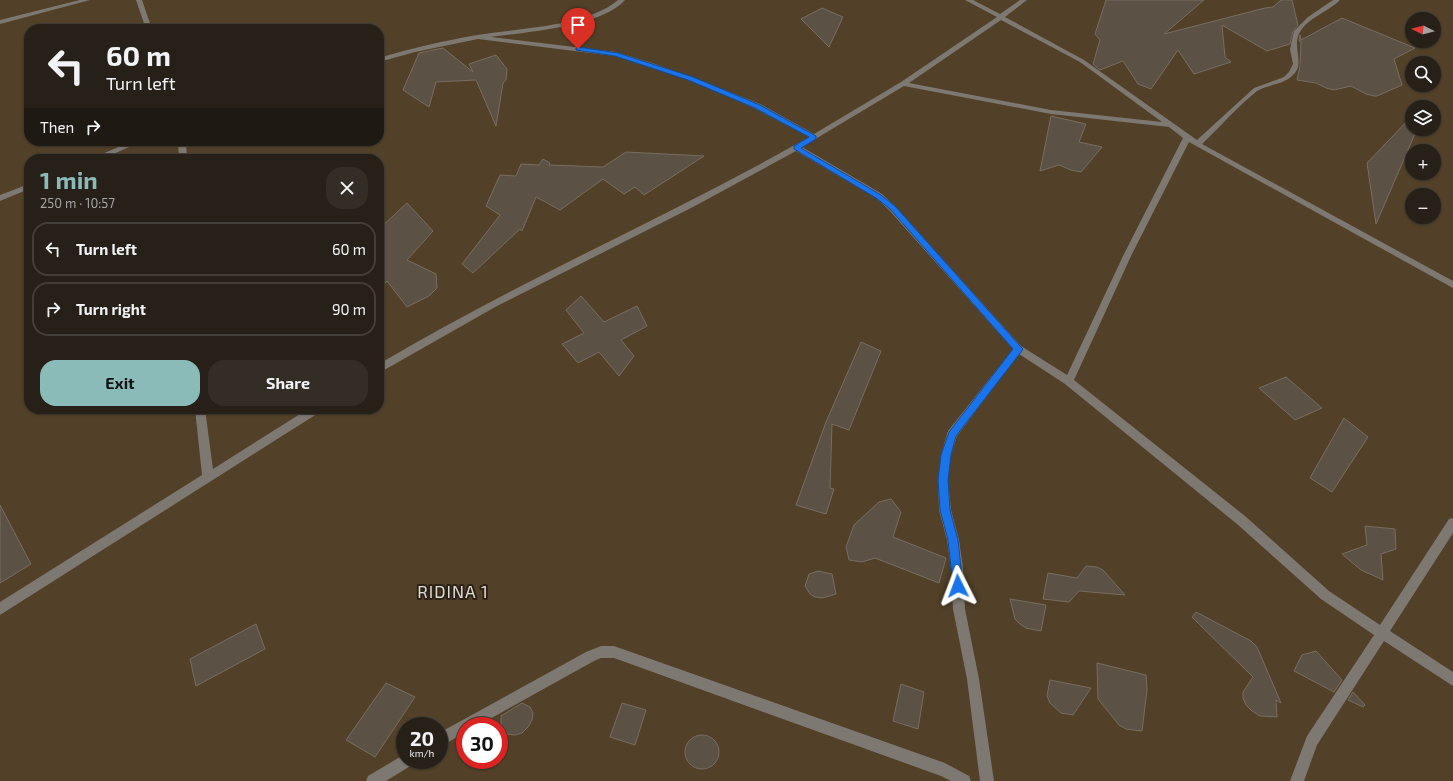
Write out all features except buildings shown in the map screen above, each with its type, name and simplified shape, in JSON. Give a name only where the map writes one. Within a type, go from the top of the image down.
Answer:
[{"type":"street","points":[[0,22],[87,0]]},
{"type":"street","points":[[138,0],[147,24]]},
{"type":"street","points":[[384,59],[478,37],[589,18],[618,6],[622,0]]},
{"type":"street","points":[[968,0],[1082,61],[1197,144],[1453,285]]},
{"type":"street","points":[[384,366],[426,340],[690,205],[797,148],[903,84],[1001,18],[1024,0]]},
{"type":"street","points":[[1197,144],[1256,88],[1286,78],[1292,73],[1296,64],[1292,49],[1296,32],[1310,18],[1337,0]]},
{"type":"street","points":[[478,37],[616,54],[643,62],[690,78],[757,106],[814,137]]},
{"type":"street","points":[[903,84],[1051,112],[1169,125]]},
{"type":"street","points":[[1069,381],[1128,254],[1187,138]]},
{"type":"street","points":[[107,154],[127,146]]},
{"type":"street","points":[[797,148],[879,196],[892,208],[1018,349],[1069,381],[1241,520],[1325,595],[1453,680]]},
{"type":"street","points":[[0,198],[24,188]]},
{"type":"street","points":[[987,781],[973,679],[959,609],[957,568],[953,540],[945,510],[943,480],[946,455],[952,434],[1018,349]]},
{"type":"street","points":[[201,414],[208,476]]},
{"type":"street","points":[[0,609],[308,414]]},
{"type":"street","points":[[1297,781],[1312,741],[1453,523]]},
{"type":"street","points":[[448,735],[590,656],[601,652],[614,652],[945,770],[964,781]]},
{"type":"street","points":[[373,781],[396,766]]},
{"type":"shaded area","points":[[0,0],[1453,0],[1453,781],[0,781]]},
{"type":"district","name":"RIDINA 1","points":[[453,591]]},
{"type":"route","points":[[578,49],[616,54],[690,78],[757,106],[814,137],[797,148],[879,196],[892,208],[1018,349],[952,434],[946,455],[943,480],[945,510],[953,540],[958,586]]}]
